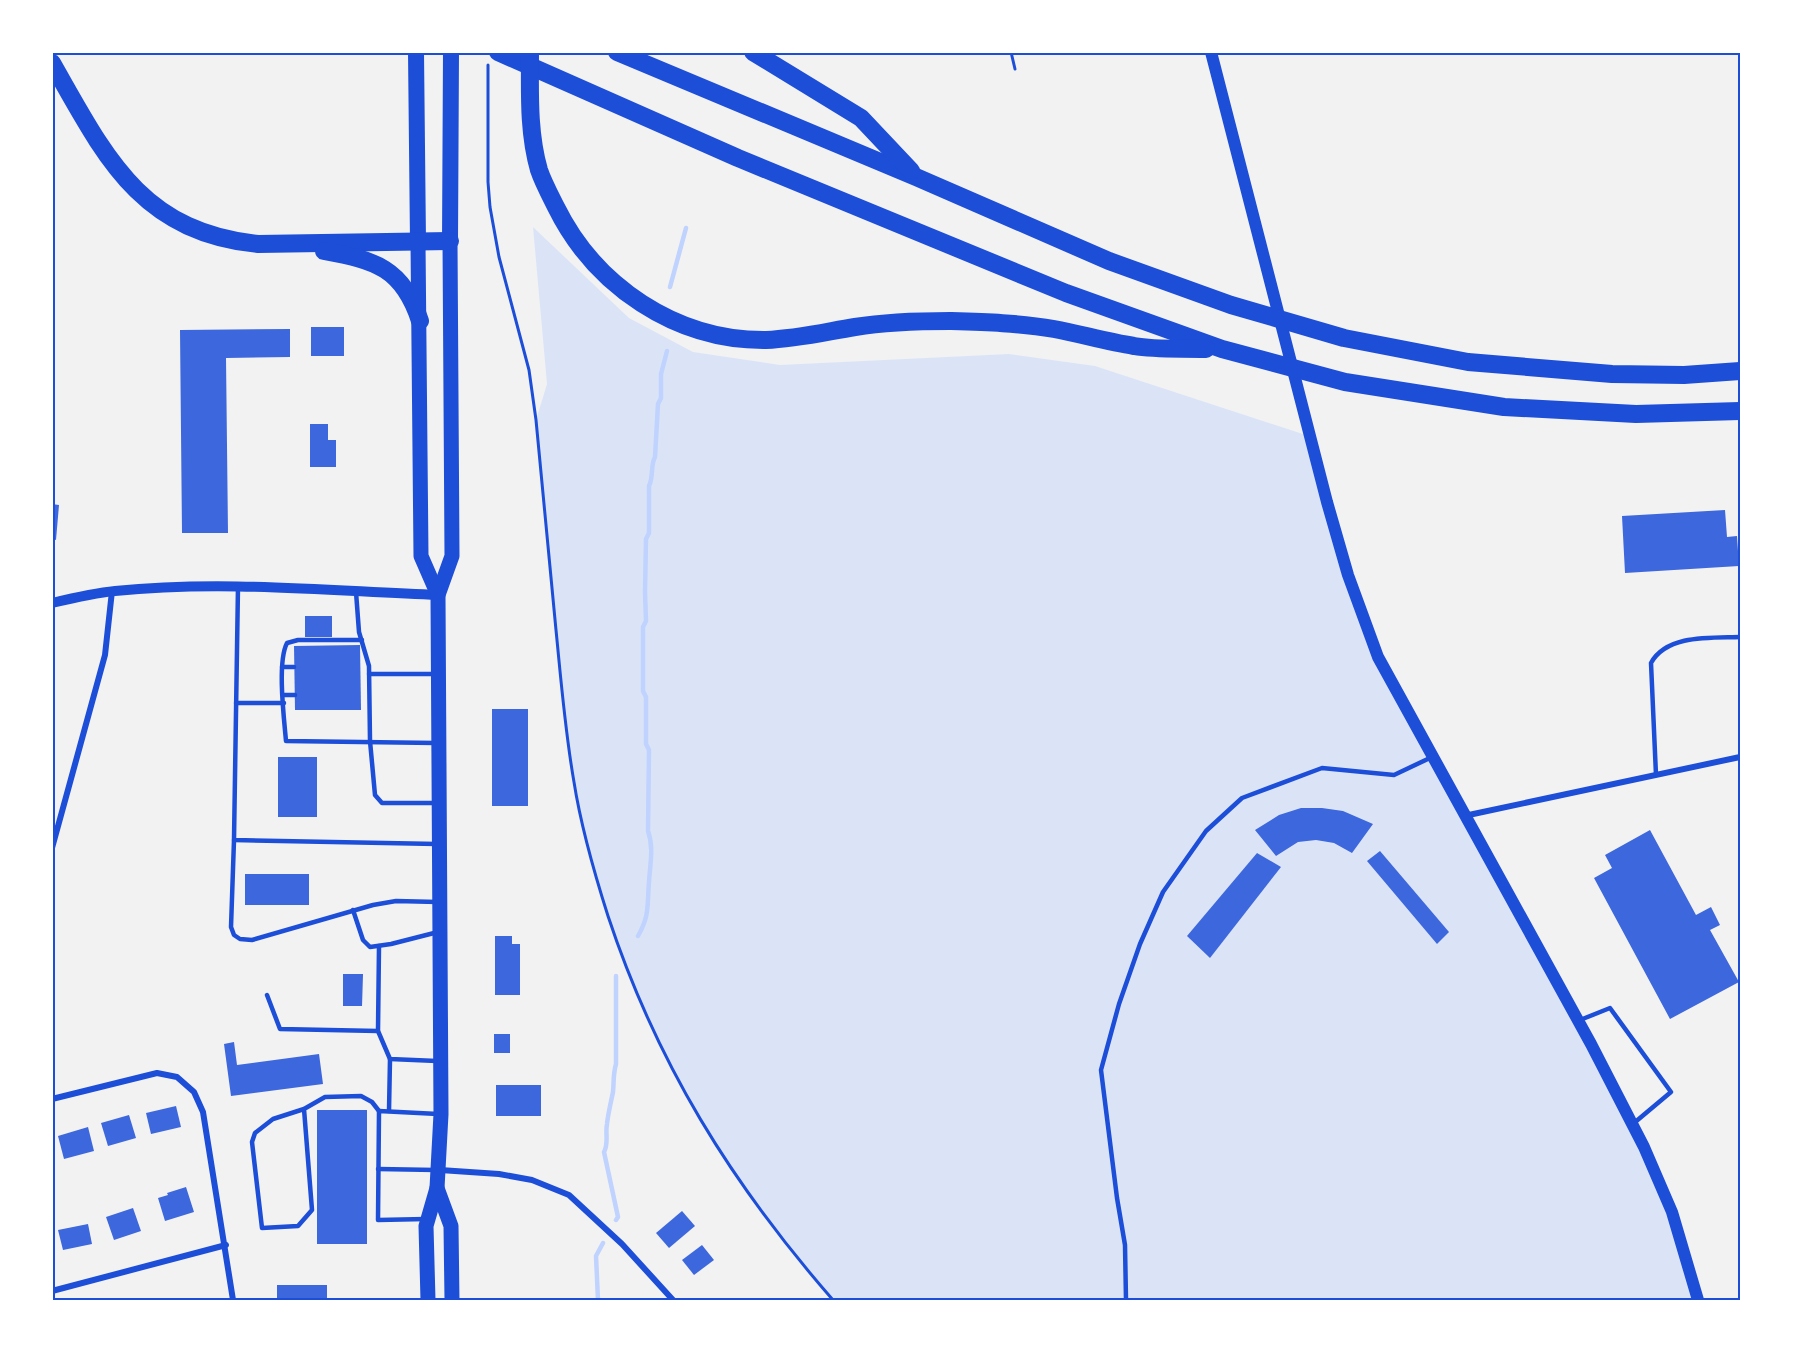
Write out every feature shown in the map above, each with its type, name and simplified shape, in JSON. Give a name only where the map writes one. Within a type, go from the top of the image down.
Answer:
[{"type":"highway","points":[[416,52],[418,242]]},
{"type":"highway","points":[[52,63],[105,153],[129,184],[141,196],[172,218],[203,233],[240,242],[418,242],[450,241],[451,52]]},
{"type":"highway","points":[[530,52],[530,110],[534,150],[540,171],[569,232],[601,272],[623,291],[639,303],[678,323],[719,336],[765,340],[880,324],[980,322],[1054,329],[1135,347],[1222,349]]},
{"type":"highway","points":[[617,52],[916,177],[1109,261],[1231,305],[1344,338],[1468,362],[1611,374],[1684,375],[1740,370]]},
{"type":"highway","points":[[753,52],[861,118],[916,177]]},
{"type":"highway","points":[[493,58],[599,98],[738,158],[1066,293],[1222,349],[1345,382],[1504,407],[1636,414],[1740,411]]},
{"type":"highway","points":[[278,243],[363,258],[379,266],[394,276],[406,291],[420,321]]},
{"type":"main road","points":[[1211,52],[1309,436],[1348,575],[1378,657],[1578,1021],[1632,1125],[1672,1212],[1698,1300]]},
{"type":"main road","points":[[428,1300],[426,1226],[437,1188],[441,1114],[438,595],[452,556],[450,241]]},
{"type":"main road","points":[[418,242],[421,556],[438,595]]},
{"type":"main road","points":[[437,1188],[451,1226],[452,1300]]},
{"type":"street","points":[[52,603],[112,591],[174,586],[238,586],[438,595]]},
{"type":"street","points":[[52,848],[105,655],[112,591]]},
{"type":"street","points":[[1464,816],[1740,757]]},
{"type":"street","points":[[52,1100],[157,1073],[177,1077],[194,1092],[203,1112],[233,1300]]},
{"type":"street","points":[[439,1170],[499,1174],[532,1180],[569,1195],[622,1244],[673,1300]]},
{"type":"street","points":[[52,1292],[226,1245]]},
{"type":"lane","points":[[238,586],[231,927],[234,935],[240,939],[252,940],[353,910],[396,901],[439,902]]},
{"type":"lane","points":[[356,592],[359,632],[369,666],[370,741],[375,795],[382,803],[439,803]]},
{"type":"lane","points":[[1656,775],[1651,663],[1656,654],[1671,644],[1700,639],[1740,637]]},
{"type":"lane","points":[[362,640],[298,640],[287,643],[283,651],[282,667],[286,741],[439,743]]},
{"type":"lane","points":[[360,666],[369,666]]},
{"type":"lane","points":[[282,667],[294,667]]},
{"type":"lane","points":[[369,674],[438,674]]},
{"type":"lane","points":[[361,694],[370,694]]},
{"type":"lane","points":[[283,695],[295,695]]},
{"type":"lane","points":[[236,703],[284,704]]},
{"type":"lane","points":[[1126,1300],[1125,1245],[1115,1187],[1101,1070],[1119,1004],[1140,944],[1162,892],[1206,831],[1242,798],[1322,768],[1394,775],[1432,758]]},
{"type":"lane","points":[[234,840],[439,844]]},
{"type":"lane","points":[[353,910],[366,945],[370,947],[439,931]]},
{"type":"lane","points":[[379,946],[378,1031],[390,1059],[389,1111]]},
{"type":"lane","points":[[267,995],[280,1029],[378,1031]]},
{"type":"lane","points":[[1578,1021],[1610,1008],[1671,1092],[1632,1125]]},
{"type":"lane","points":[[390,1059],[440,1061]]},
{"type":"lane","points":[[303,1109],[312,1210],[298,1226],[262,1228],[252,1142],[255,1133],[273,1119],[303,1109],[325,1097],[361,1096],[372,1102],[379,1111],[378,1220],[429,1219]]},
{"type":"lane","points":[[379,1111],[441,1114]]},
{"type":"lane","points":[[378,1169],[439,1170]]},
{"type":"path","points":[[1011,52],[1015,69]]},
{"type":"path","points":[[493,58],[488,182],[490,207],[499,257],[529,370],[536,420],[566,728],[574,785],[594,872],[624,962],[653,1032],[680,1086],[707,1133],[768,1222],[833,1300]]},
{"type":"shaded area","points":[[533,227],[629,318],[693,352],[780,365],[1009,354],[1095,366],[1309,436],[1378,657],[1644,1147],[1698,1300],[833,1300],[739,1181],[680,1086],[624,962],[594,872],[584,831],[566,728],[536,420],[547,384]]},
{"type":"building","points":[[311,327],[344,327],[344,356],[311,356]]},
{"type":"building","points":[[290,329],[290,357],[226,358],[228,533],[182,533],[180,330]]},
{"type":"building","points":[[310,424],[328,424],[328,440],[336,440],[336,467],[310,467]]},
{"type":"building","points":[[52,504],[59,505],[56,540],[52,539]]},
{"type":"building","points":[[1725,510],[1727,537],[1737,536],[1739,566],[1625,573],[1622,516]]},
{"type":"building","points":[[305,616],[332,616],[332,637],[305,637]]},
{"type":"building","points":[[360,645],[361,710],[295,710],[294,646]]},
{"type":"building","points":[[492,709],[528,709],[528,806],[492,806]]},
{"type":"building","points":[[278,757],[317,757],[317,817],[278,817]]},
{"type":"building","points":[[1301,808],[1343,811],[1373,824],[1352,853],[1334,843],[1316,840],[1298,842],[1276,856],[1255,830],[1279,815]]},
{"type":"building","points":[[1650,830],[1696,915],[1711,907],[1720,925],[1710,930],[1739,982],[1670,1019],[1594,878],[1612,868],[1605,855]]},
{"type":"building","points":[[1380,851],[1449,932],[1437,944],[1367,861]]},
{"type":"building","points":[[1257,853],[1281,867],[1210,958],[1187,936]]},
{"type":"building","points":[[245,874],[309,874],[309,905],[245,905]]},
{"type":"building","points":[[495,936],[512,936],[512,944],[520,944],[520,995],[495,995]]},
{"type":"building","points":[[343,974],[363,974],[362,1006],[343,1006]]},
{"type":"building","points":[[494,1034],[510,1034],[510,1053],[494,1053]]},
{"type":"building","points":[[234,1042],[237,1065],[319,1054],[323,1084],[231,1096],[224,1044]]},
{"type":"building","points":[[496,1085],[541,1085],[541,1116],[496,1116]]},
{"type":"building","points":[[176,1106],[181,1127],[151,1134],[146,1113]]},
{"type":"building","points":[[317,1110],[367,1110],[367,1244],[317,1244]]},
{"type":"building","points":[[129,1115],[136,1138],[108,1146],[101,1123]]},
{"type":"building","points":[[88,1127],[94,1151],[64,1159],[58,1136]]},
{"type":"building","points":[[186,1187],[194,1212],[165,1221],[158,1198]]},
{"type":"building","points":[[133,1208],[141,1231],[114,1240],[106,1217]]},
{"type":"building","points":[[682,1211],[695,1226],[669,1248],[656,1233]]},
{"type":"building","points":[[88,1224],[92,1244],[63,1250],[58,1230]]},
{"type":"building","points":[[702,1245],[714,1260],[694,1275],[682,1260]]},
{"type":"building","points":[[277,1285],[327,1285],[327,1300],[277,1300]]},
{"type":"waterway","points":[[670,287],[686,228]]},
{"type":"waterway","points":[[638,936],[647,910],[651,856],[648,831],[649,750],[646,744],[646,697],[643,691],[646,539],[649,533],[649,486],[655,457],[661,374],[667,351]]},
{"type":"waterway","points":[[616,976],[616,1064],[604,1152],[618,1217],[616,1220]]},
{"type":"waterway","points":[[598,1300],[596,1256],[603,1243]]}]
